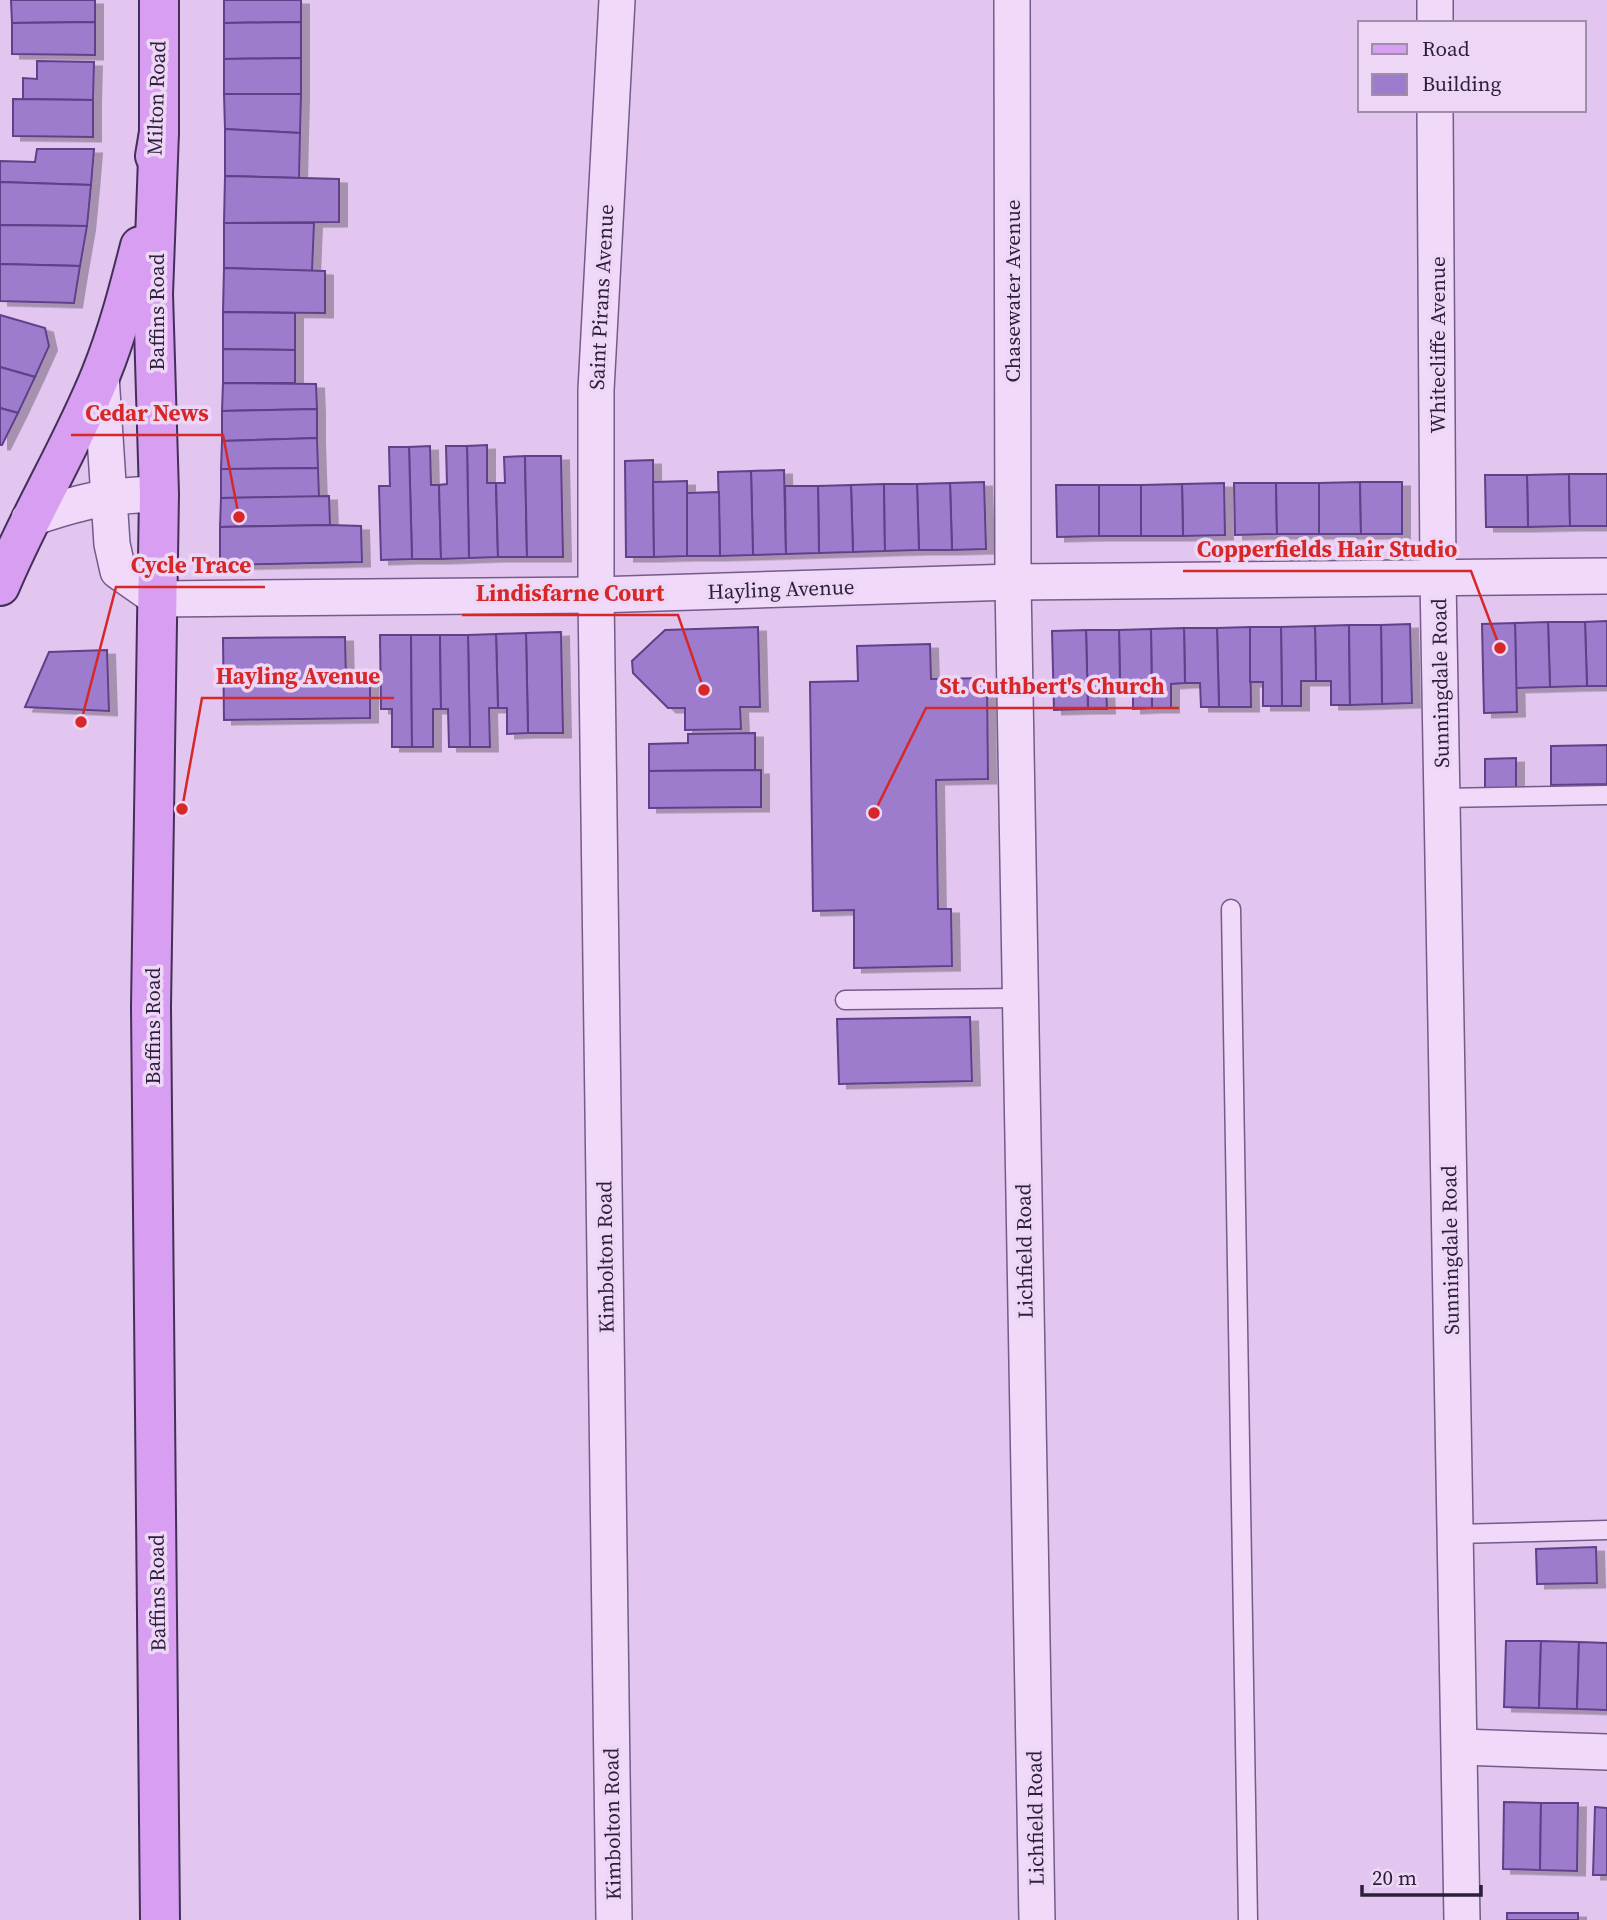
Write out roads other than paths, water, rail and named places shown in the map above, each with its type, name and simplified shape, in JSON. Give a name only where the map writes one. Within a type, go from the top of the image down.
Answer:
[{"type":"main road","name":"Milton Road","points":[[0,586],[29,519],[101,376],[121,320],[140,245],[159,132],[159,0]]},
{"type":"main road","name":"Baffins Road","points":[[159,132],[153,294],[159,599],[151,1020],[160,1920]]},
{"type":"street","name":"Saint Pirans Avenue","points":[[596,595],[596,390],[617,0]]},
{"type":"street","name":"Chasewater Avenue","points":[[1012,0],[1013,582]]},
{"type":"street","points":[[1435,0],[1435,21]]},
{"type":"street","name":"Whitecliffe Avenue","points":[[1435,112],[1438,579]]},
{"type":"street","points":[[101,376],[111,544],[118,570],[159,599]]},
{"type":"street","points":[[29,519],[74,503],[109,495],[159,494]]},
{"type":"street","name":"Hayling Avenue","points":[[159,599],[596,595],[1013,582],[1607,576]]},
{"type":"street","name":"Sunningdale Road","points":[[1438,579],[1462,1920]]},
{"type":"street","name":"Lichfield Road","points":[[1013,582],[1037,1920]]},
{"type":"street","name":"Kimbolton Road","points":[[596,595],[614,1920]]},
{"type":"street","points":[[1460,1747],[1607,1752]]},
{"type":"lane","points":[[1442,798],[1607,795]]},
{"type":"lane","points":[[1231,909],[1248,1920]]},
{"type":"lane","points":[[845,1000],[1020,998]]},
{"type":"lane","points":[[1456,1534],[1607,1530]]},
{"type":"place","name":"Cedar News","points":[[239,517]]},
{"type":"place","name":"Copperfields Hair Studio","points":[[1500,648]]},
{"type":"place","name":"Lindisfarne Court","points":[[704,690]]},
{"type":"place","name":"Cycle Trace","points":[[81,722]]},
{"type":"place","name":"Hayling Avenue","points":[[182,809]]},
{"type":"place","name":"St. Cuthbert's Church","points":[[874,813]]}]
